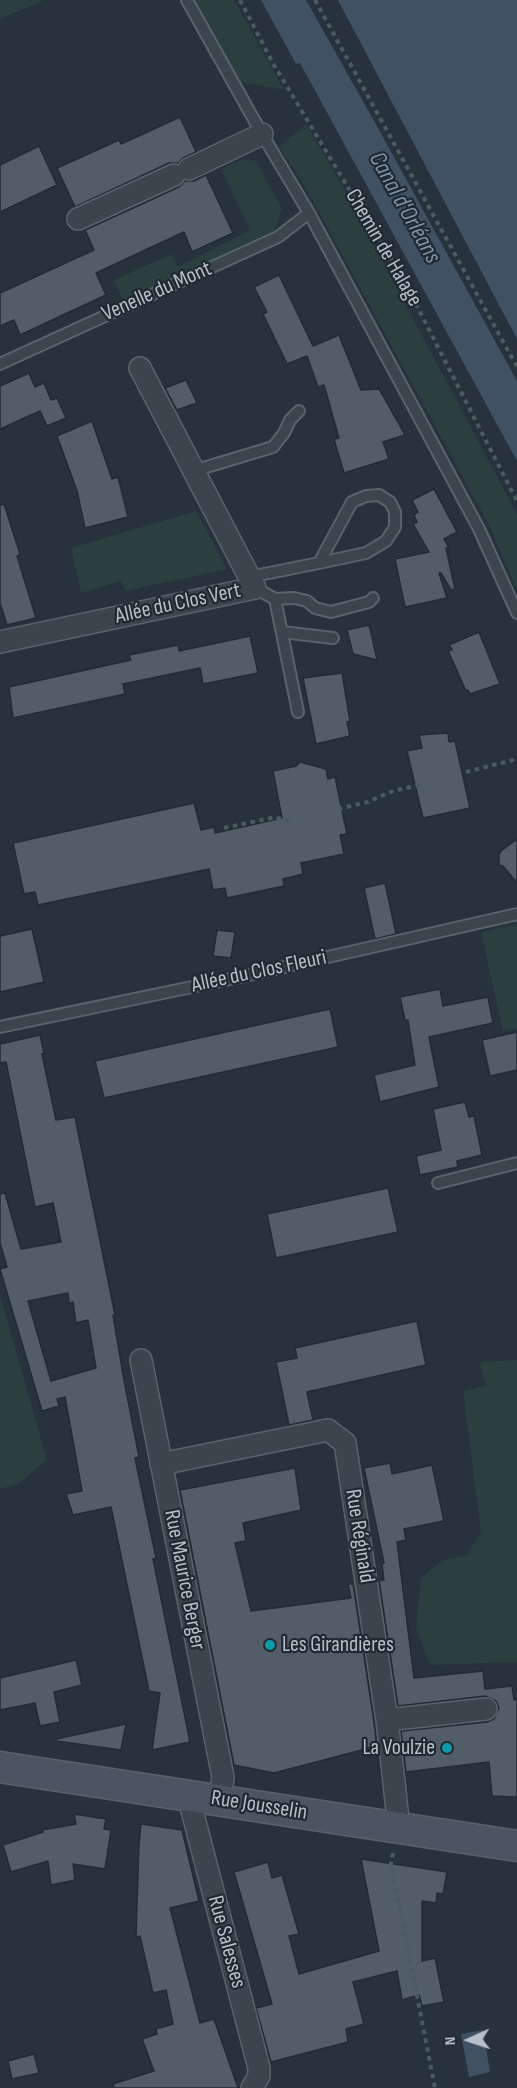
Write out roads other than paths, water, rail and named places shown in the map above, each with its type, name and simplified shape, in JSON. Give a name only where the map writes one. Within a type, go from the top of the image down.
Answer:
[{"type":"street","points":[[78,219],[262,134]]},
{"type":"street","name":"Allée du Clos Vert","points":[[0,642],[252,583],[140,368]]},
{"type":"street","name":"Rue Maurice Berger","points":[[141,1360],[224,1777],[220,1800]]},
{"type":"street","name":"Rue Réginald","points":[[161,1464],[328,1430],[345,1443],[387,1720],[396,1840]]},
{"type":"street","points":[[387,1720],[486,1709]]},
{"type":"street","name":"Rue Jousselin","points":[[0,1767],[220,1800],[396,1840],[517,1846]]},
{"type":"street","name":"Rue Salesses","points":[[188,1795],[259,2068],[259,2076],[252,2088]]},
{"type":"lane","name":"Chemin de Halage","points":[[187,0],[309,213],[478,529],[517,613]]},
{"type":"lane","name":"Venelle du Mont","points":[[0,364],[278,237],[309,213]]},
{"type":"lane","points":[[193,471],[273,447],[284,433],[290,420],[299,411]]},
{"type":"lane","points":[[252,583],[319,563],[366,553],[386,541],[395,527],[395,512],[390,502],[379,495],[366,496],[352,502],[319,563]]},
{"type":"lane","points":[[252,583],[275,599],[307,600],[315,608],[331,612],[369,602],[373,598]]},
{"type":"lane","points":[[275,599],[298,712]]},
{"type":"lane","points":[[282,632],[333,638]]},
{"type":"lane","name":"Allée du Clos Fleuri","points":[[0,1027],[240,977],[517,914]]},
{"type":"lane","points":[[438,1183],[517,1163]]},
{"type":"water","name":"Canal d'Orléans","points":[[261,0],[306,0],[378,128],[517,381],[517,461],[300,63],[296,64]]},
{"type":"water","points":[[338,0],[517,0],[517,339],[433,180]]},
{"type":"water","points":[[483,2030],[490,2072],[469,2077],[461,2034]]},
{"type":"place","name":"Les Girandières","points":[[270,1645]]},
{"type":"place","name":"La Voulzie","points":[[447,1748]]}]
